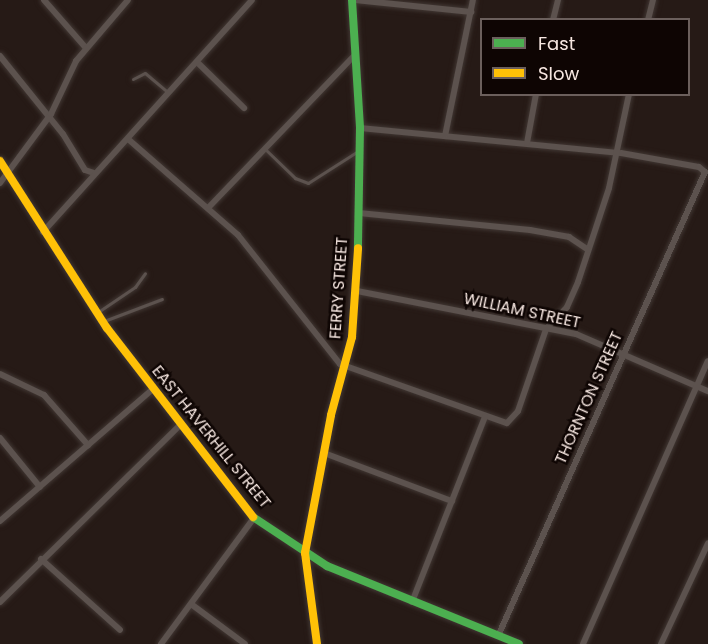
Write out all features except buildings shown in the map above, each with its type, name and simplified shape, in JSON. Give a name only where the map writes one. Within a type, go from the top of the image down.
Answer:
[{"type":"main road","name":"FERRY STREET","points":[[317,644],[305,553],[324,453],[345,365],[357,291],[360,128],[354,0]]},
{"type":"main road","name":"EAST HAVERHILL STREET","points":[[0,161],[96,313],[180,425],[254,518],[305,553],[412,602],[519,644]]},
{"type":"street","points":[[44,0],[86,48]]},
{"type":"street","points":[[0,183],[49,116],[61,87],[86,48],[128,0]]},
{"type":"street","points":[[43,232],[252,0]]},
{"type":"street","points":[[354,0],[471,12]]},
{"type":"street","points":[[445,136],[473,0]]},
{"type":"street","points":[[554,18],[558,0]]},
{"type":"street","points":[[648,18],[653,0]]},
{"type":"street","points":[[209,207],[355,55]]},
{"type":"street","points":[[0,56],[49,116],[85,170],[94,173]]},
{"type":"street","points":[[197,62],[244,108]]},
{"type":"street","points":[[527,143],[536,96]]},
{"type":"street","points":[[128,139],[209,207],[238,235],[345,365],[507,423],[518,411],[546,329],[567,307],[609,189],[629,96]]},
{"type":"street","points":[[360,128],[616,152]]},
{"type":"street","name":"THORNTON STREET","points":[[498,636],[705,172],[699,167],[616,152]]},
{"type":"street","points":[[359,213],[530,230],[569,237],[588,250]]},
{"type":"street","name":"WILLIAM STREET","points":[[357,291],[576,334],[708,391]]},
{"type":"street","points":[[583,644],[708,361]]},
{"type":"street","points":[[0,374],[44,395],[88,445]]},
{"type":"street","points":[[0,521],[153,389]]},
{"type":"street","points":[[412,602],[485,417]]},
{"type":"street","points":[[0,602],[41,559],[180,425]]},
{"type":"street","points":[[0,438],[40,487]]},
{"type":"street","points":[[324,453],[452,501]]},
{"type":"street","points":[[161,644],[254,518]]},
{"type":"street","points":[[661,644],[708,543]]},
{"type":"street","points":[[41,559],[120,630]]},
{"type":"street","points":[[190,604],[245,644]]},
{"type":"lane","points":[[133,79],[145,73],[169,93]]},
{"type":"lane","points":[[265,149],[298,180],[308,183],[360,150]]},
{"type":"lane","points":[[96,313],[135,287],[145,273]]},
{"type":"lane","points":[[102,321],[162,299]]},
{"type":"traffic: fast","points":[[352,0],[360,128],[358,248]]},
{"type":"traffic: fast","points":[[253,517],[327,566],[519,644]]},
{"type":"traffic: slow","points":[[0,161],[107,328],[253,517]]},
{"type":"traffic: slow","points":[[317,644],[305,553],[331,415],[352,337],[358,248]]}]
